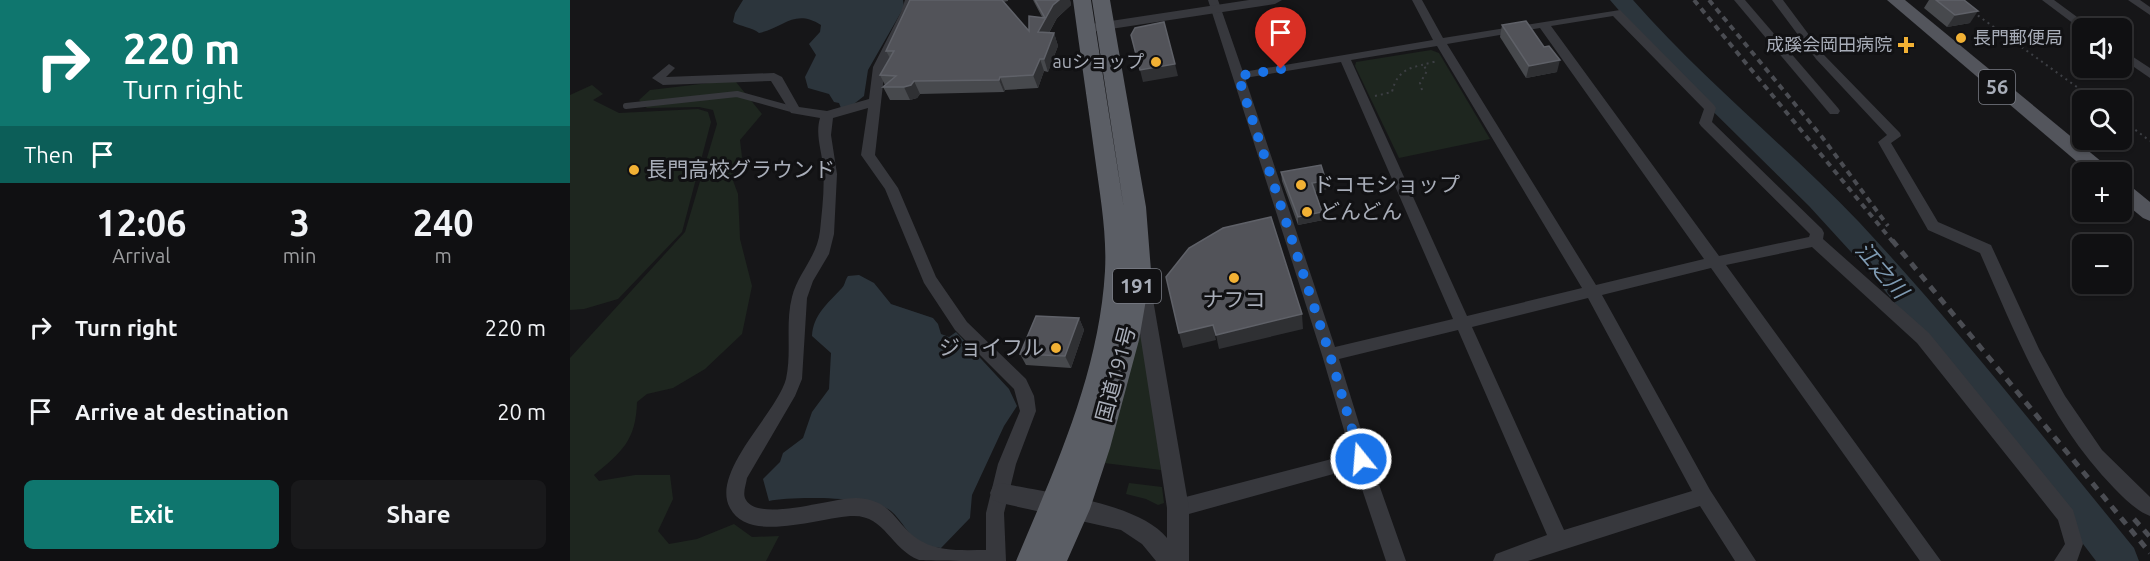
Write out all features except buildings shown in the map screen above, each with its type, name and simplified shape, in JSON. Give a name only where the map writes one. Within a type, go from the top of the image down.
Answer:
[{"type":"highway","name":"国道191号","points":[[1031,561],[1065,507],[1096,448],[1116,381],[1134,306],[1139,271],[1135,207],[1096,27],[1082,0]]},
{"type":"highway","name":"国道191号","points":[[1051,561],[1110,338],[1117,268],[1096,27],[1101,0]]},
{"type":"main road","name":"56","points":[[1895,0],[2089,162]]},
{"type":"main road","points":[[2132,198],[2150,213]]},
{"type":"street","points":[[827,115],[824,136],[830,170],[824,248],[799,298],[794,380],[743,466],[734,499],[738,506],[758,519],[852,507],[874,509],[888,518],[906,543],[920,551],[942,558],[997,559],[995,513],[1007,464],[1028,411],[1026,396],[1020,384],[961,326],[929,279],[891,188],[868,155],[879,67],[907,12],[910,0]]},
{"type":"street","points":[[1096,27],[1214,5],[1275,0]]},
{"type":"street","points":[[1417,0],[1450,59],[1593,293],[1704,496],[1746,561]]},
{"type":"street","points":[[1739,0],[1834,111]]},
{"type":"street","points":[[1777,0],[1820,57],[1895,136],[1884,142],[1933,226],[1986,249],[2023,332],[2062,408],[2092,450],[2141,502],[2150,507]]},
{"type":"street","points":[[2047,0],[2072,18]]},
{"type":"street","points":[[2133,0],[2150,12]]},
{"type":"street","points":[[1214,5],[1396,561]]},
{"type":"street","points":[[1238,76],[1616,12],[1710,108],[1705,123],[1817,233],[1815,241]]},
{"type":"street","points":[[1543,24],[1931,561]]},
{"type":"street","points":[[1345,59],[1559,540]]},
{"type":"street","points":[[2132,60],[2150,74]]},
{"type":"street","points":[[669,68],[658,78],[663,81],[774,77],[795,110],[827,115],[874,102]]},
{"type":"street","points":[[1330,355],[1714,262],[1815,241]]},
{"type":"street","points":[[1815,241],[1923,338],[2066,516],[2074,544],[2068,560],[2064,561]]},
{"type":"street","points":[[1139,271],[1178,508],[1178,561]]},
{"type":"street","points":[[1178,508],[1361,459]]},
{"type":"street","points":[[1001,493],[1124,520],[1142,528],[1154,538],[1168,561]]},
{"type":"street","points":[[1503,561],[1559,540],[1704,496]]},
{"type":"lane","points":[[626,106],[736,94],[795,110]]},
{"type":"path","points":[[1966,7],[2081,90]]},
{"type":"path","points":[[1363,98],[1392,92],[1395,79],[1400,73],[1450,59]]},
{"type":"path","points":[[1422,90],[1420,83],[1427,71],[1424,66]]},
{"type":"path","points":[[2132,127],[2150,141]]},
{"type":"shaded area","points":[[743,0],[903,0],[904,7],[868,70],[864,96],[850,107],[841,108],[829,94],[808,88],[805,77],[816,55],[809,44],[820,32],[821,25],[803,18],[759,33],[733,22],[735,13]]},
{"type":"shaded area","points":[[1431,50],[1439,53],[1490,139],[1399,158],[1355,66],[1356,62]]},
{"type":"shaded area","points":[[726,81],[736,82],[762,114],[740,140],[742,157],[732,178],[738,194],[740,239],[752,286],[742,334],[705,369],[673,388],[647,394],[637,402],[634,426],[626,444],[594,475],[599,481],[635,475],[670,475],[673,499],[658,531],[669,544],[697,539],[734,524],[752,537],[779,536],[766,561],[570,561],[570,358],[685,232],[717,124],[713,110],[699,107],[647,108],[639,100],[650,90]]},
{"type":"shaded area","name":"長門高校グラウンド","points":[[592,85],[603,94],[593,100],[619,113],[698,109],[708,112],[711,122],[682,232],[618,299],[584,309],[570,310],[570,95]]},
{"type":"shaded area","points":[[859,275],[874,283],[891,304],[933,318],[941,334],[949,337],[956,332],[1009,389],[1017,406],[1004,426],[972,495],[970,518],[941,548],[925,546],[918,542],[891,511],[868,502],[795,498],[769,501],[763,479],[780,462],[783,453],[803,438],[812,412],[829,389],[831,353],[812,336],[815,322],[822,310],[843,287],[848,276]]},
{"type":"shaded area","points":[[1144,335],[1161,470],[1104,463],[1136,337]]},
{"type":"shaded area","points":[[1129,483],[1162,487],[1164,503],[1158,505],[1126,494]]},
{"type":"waterway","name":"江之川","points":[[1621,0],[1675,60],[1819,199],[1883,268],[1987,392],[2120,561]]},
{"type":"railway","points":[[1694,0],[1893,242]]},
{"type":"railway","points":[[1709,0],[1822,137],[1888,226]]},
{"type":"railway","points":[[1892,240],[2150,553]]},
{"type":"railway","points":[[2134,519],[2150,537]]},
{"type":"place","name":"長門郵便局","points":[[1961,38]]},
{"type":"place","name":"成蹊会岡田病院","points":[[1906,45]]},
{"type":"place","name":"auショップ","points":[[1156,62]]},
{"type":"place","name":"長門高校グラウンド","points":[[634,170]]},
{"type":"place","name":"ドコモショップ","points":[[1301,185]]},
{"type":"place","name":"どんどん","points":[[1307,212]]},
{"type":"place","name":"ナフコ","points":[[1234,278]]},
{"type":"place","name":"ジョイフル","points":[[1056,348]]},
{"type":"route","points":[[1281,69],[1238,76],[1330,355],[1361,459]]}]
